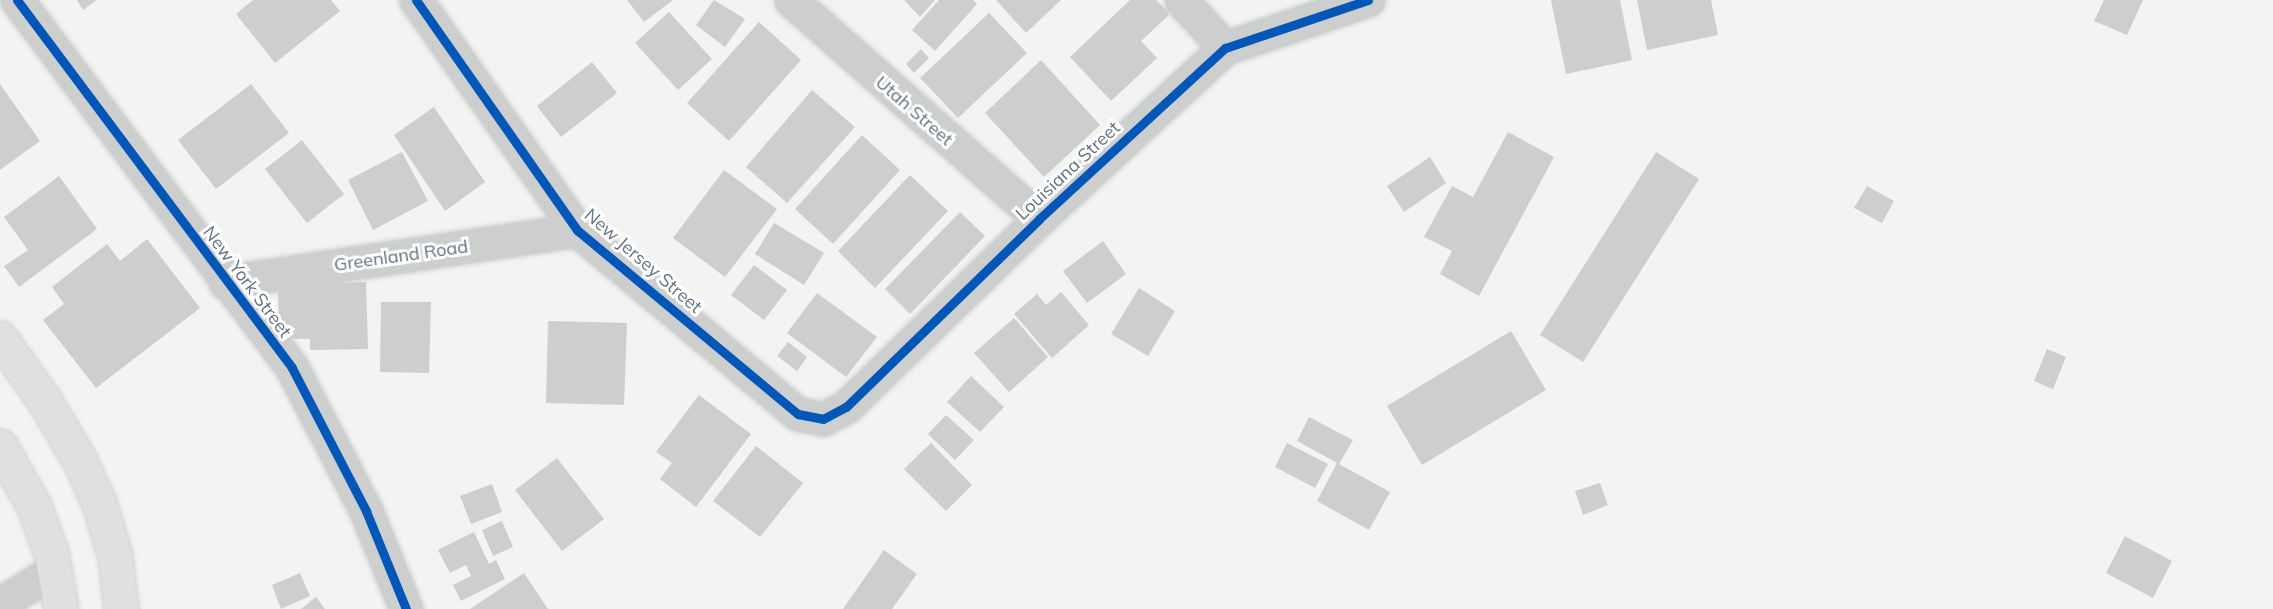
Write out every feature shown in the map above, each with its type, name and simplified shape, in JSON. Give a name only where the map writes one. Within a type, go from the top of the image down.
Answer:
[{"type":"main road","points":[[0,338],[44,400],[99,503],[115,556],[121,609]]},
{"type":"main road","points":[[0,446],[34,506],[54,570],[61,609]]},
{"type":"street","name":"New York Street","points":[[17,0],[225,282],[292,368],[366,511],[406,609]]},
{"type":"street","name":"New Jersey Street","points":[[416,0],[577,230],[798,414],[823,419]]},
{"type":"street","name":"Utah Street","points":[[791,0],[819,29],[1039,219]]},
{"type":"street","points":[[1181,0],[1225,48]]},
{"type":"street","name":"Louisiana Street","points":[[823,419],[846,407],[1039,219],[1225,48],[1368,0]]},
{"type":"street","name":"Greenland Road","points":[[225,282],[577,230]]},
{"type":"street","points":[[0,604],[54,570]]},
{"type":"building","points":[[77,0],[97,0],[83,10]]},
{"type":"building","points":[[253,0],[331,0],[340,11],[275,63],[236,14]]},
{"type":"building","points":[[627,0],[673,0],[644,22]]},
{"type":"building","points":[[714,0],[745,19],[725,47],[696,25]]},
{"type":"building","points":[[904,0],[935,0],[920,17]]},
{"type":"building","points":[[939,0],[973,0],[977,4],[935,51],[912,30]]},
{"type":"building","points":[[996,0],[1061,0],[1026,33]]},
{"type":"building","points":[[1130,0],[1156,0],[1170,14],[1141,41],[1157,58],[1111,101],[1070,57]]},
{"type":"building","points":[[1551,0],[1620,0],[1632,60],[1566,74]]},
{"type":"building","points":[[1637,0],[1711,0],[1718,35],[1647,50]]},
{"type":"building","points":[[2104,0],[2143,0],[2127,35],[2094,21]]},
{"type":"building","points":[[669,12],[712,59],[678,90],[635,43]]},
{"type":"building","points":[[989,13],[1027,53],[958,118],[920,78]]},
{"type":"building","points":[[759,22],[801,60],[729,141],[687,103]]},
{"type":"building","points":[[921,49],[929,58],[914,73],[906,64]]},
{"type":"building","points":[[1041,60],[1100,125],[1044,177],[985,113]]},
{"type":"building","points":[[592,62],[617,93],[561,137],[537,106]]},
{"type":"building","points":[[0,84],[40,141],[0,170]]},
{"type":"building","points":[[251,84],[289,133],[216,189],[178,140]]},
{"type":"building","points":[[812,90],[855,127],[787,203],[746,167]]},
{"type":"building","points":[[434,107],[485,182],[445,211],[394,135]]},
{"type":"building","points":[[1508,132],[1554,157],[1479,296],[1440,274],[1452,251],[1424,237],[1452,186],[1473,197]]},
{"type":"building","points":[[862,135],[900,170],[833,244],[795,209]]},
{"type":"building","points":[[302,140],[344,194],[307,223],[265,169]]},
{"type":"building","points":[[402,152],[428,201],[373,230],[348,180]]},
{"type":"building","points":[[1656,152],[1699,179],[1583,362],[1540,335]]},
{"type":"building","points":[[1430,157],[1446,183],[1404,212],[1387,186]]},
{"type":"building","points":[[724,170],[777,209],[725,277],[673,238]]},
{"type":"building","points":[[910,175],[948,211],[875,288],[838,251]]},
{"type":"building","points":[[59,176],[97,229],[19,287],[4,266],[28,250],[4,217]]},
{"type":"building","points":[[1867,186],[1894,201],[1882,223],[1854,208]]},
{"type":"building","points":[[960,212],[985,236],[910,314],[885,289]]},
{"type":"building","points":[[774,223],[824,253],[804,285],[755,254]]},
{"type":"building","points":[[147,239],[200,308],[96,388],[43,320],[64,304],[52,287],[107,244],[120,261]]},
{"type":"building","points":[[1103,241],[1126,274],[1087,303],[1063,271]]},
{"type":"building","points":[[754,265],[787,290],[764,320],[731,295]]},
{"type":"building","points":[[366,282],[368,349],[310,350],[310,339],[279,339],[278,284]]},
{"type":"building","points":[[1139,288],[1175,311],[1148,356],[1111,334]]},
{"type":"building","points":[[1061,292],[1089,325],[1052,358],[1014,314],[1037,294],[1046,305]]},
{"type":"building","points":[[817,293],[877,337],[846,377],[787,333]]},
{"type":"building","points":[[381,302],[431,302],[429,373],[380,372]]},
{"type":"building","points":[[1014,318],[1048,357],[1009,392],[974,353]]},
{"type":"building","points":[[548,321],[627,323],[624,405],[546,403]]},
{"type":"building","points":[[1511,331],[1546,390],[1422,465],[1387,406]]},
{"type":"building","points":[[788,342],[807,357],[797,371],[777,356]]},
{"type":"building","points":[[2047,349],[2066,357],[2053,389],[2034,381]]},
{"type":"building","points":[[971,376],[1004,407],[980,432],[947,402]]},
{"type":"building","points":[[699,395],[751,434],[696,507],[660,479],[672,463],[656,452]]},
{"type":"building","points":[[946,415],[974,440],[955,460],[928,434]]},
{"type":"building","points":[[1309,417],[1353,440],[1339,464],[1390,492],[1369,530],[1317,501],[1337,463],[1297,441]]},
{"type":"building","points":[[931,443],[972,485],[946,511],[904,469]]},
{"type":"building","points":[[1287,443],[1328,464],[1315,488],[1275,467]]},
{"type":"building","points":[[756,446],[803,483],[760,537],[713,501]]},
{"type":"building","points":[[557,458],[604,519],[562,551],[515,490]]},
{"type":"building","points":[[1600,483],[1608,505],[1583,515],[1575,491]]},
{"type":"building","points":[[492,484],[502,512],[471,524],[460,496]]},
{"type":"building","points":[[502,521],[513,547],[493,556],[482,530]]},
{"type":"building","points":[[474,532],[489,564],[496,560],[505,579],[461,601],[453,585],[471,576],[466,565],[450,573],[438,550]]},
{"type":"building","points":[[2125,536],[2172,561],[2153,598],[2106,573]]},
{"type":"building","points":[[884,550],[917,574],[892,609],[843,609]]},
{"type":"building","points":[[300,573],[310,596],[281,609],[272,585]]},
{"type":"building","points":[[524,573],[548,609],[470,609]]},
{"type":"building","points":[[316,597],[325,609],[301,609]]},
{"type":"cycle path","points":[[17,0],[292,368],[366,511],[406,609]]},
{"type":"cycle path","points":[[416,0],[577,230],[798,414],[823,419],[846,407],[1039,219],[1225,48],[1368,0]]}]
